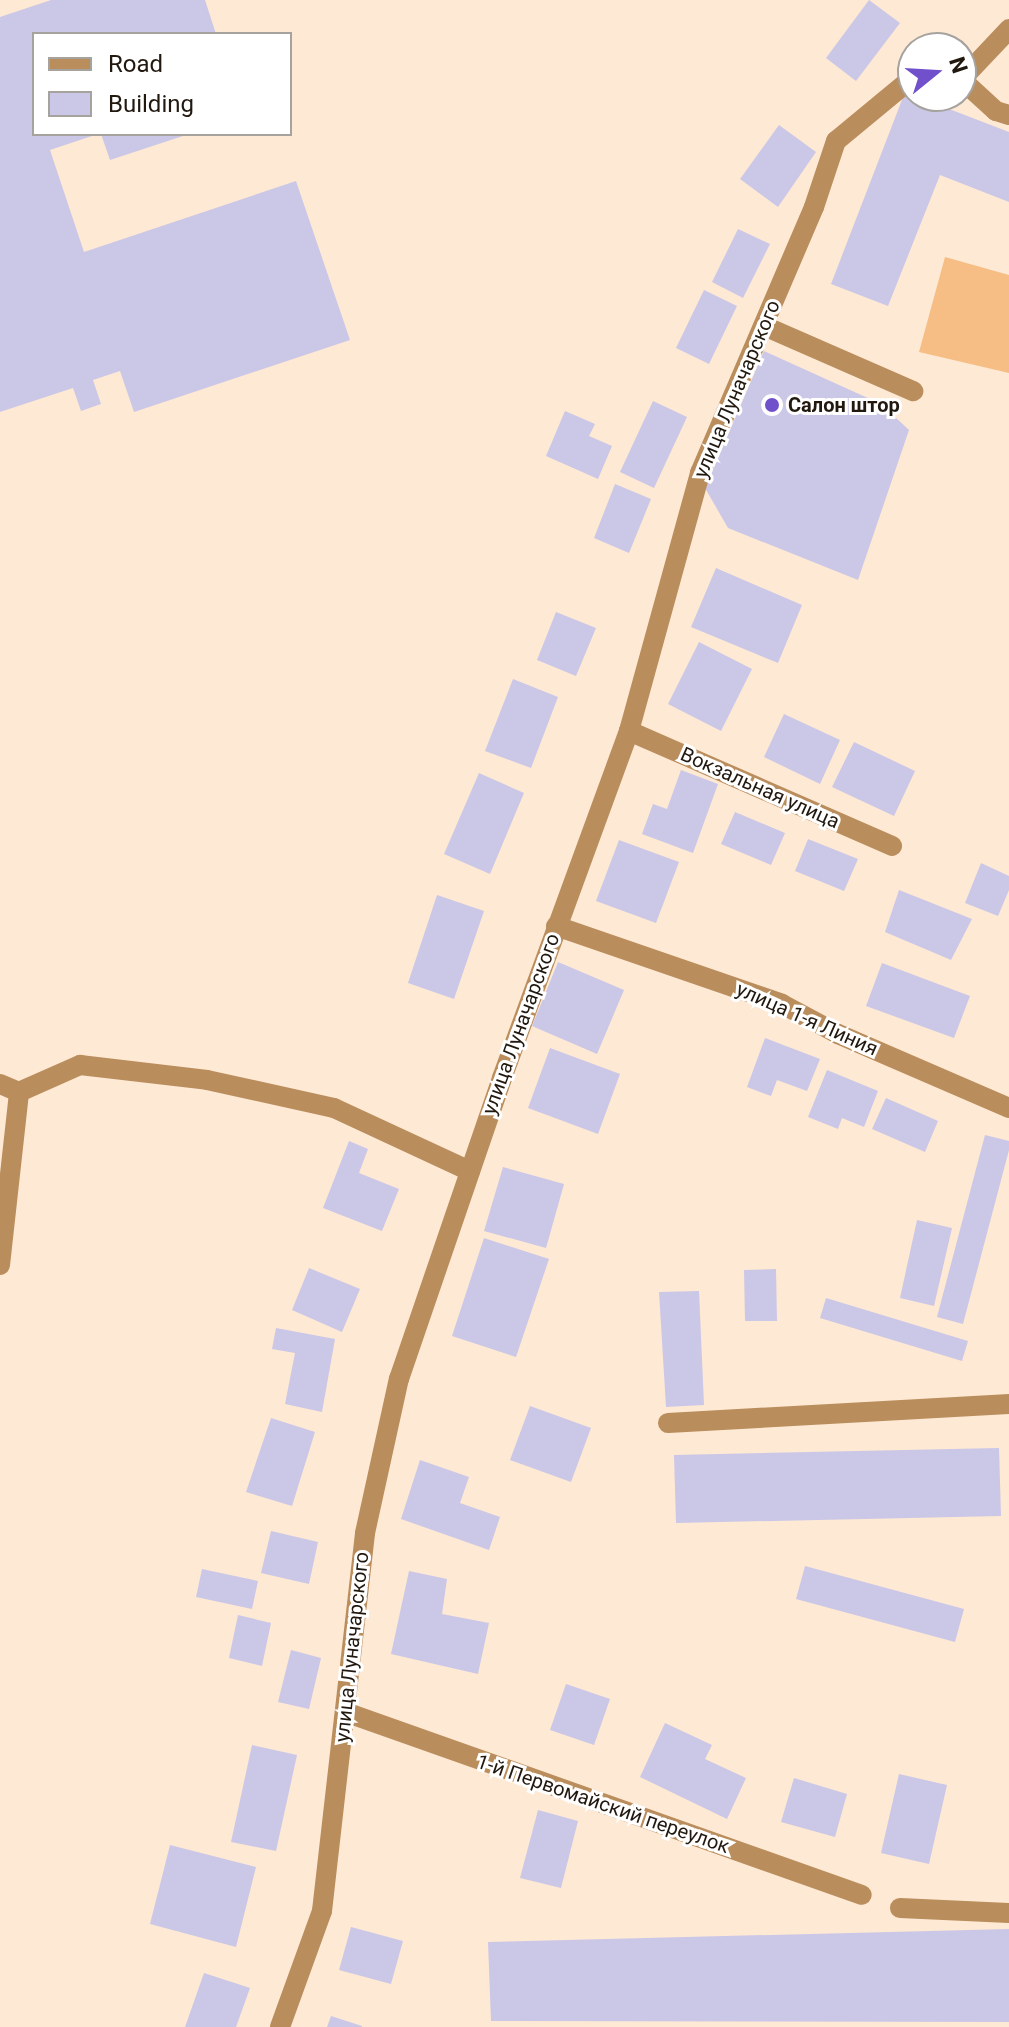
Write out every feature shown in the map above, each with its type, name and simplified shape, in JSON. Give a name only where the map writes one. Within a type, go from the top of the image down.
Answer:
[{"type":"street","points":[[977,64],[1009,29]]},
{"type":"street","name":"улица Луначарского","points":[[280,2027],[322,1911],[365,1533],[399,1379],[556,926],[629,731],[700,473],[814,207],[836,141],[897,91]]},
{"type":"street","points":[[977,94],[996,111],[1009,115]]},
{"type":"street","points":[[764,326],[913,391]]},
{"type":"street","name":"Вокзальная улица","points":[[629,731],[892,846]]},
{"type":"street","name":"улица 1-я Линия","points":[[556,926],[782,1004],[838,1034],[1009,1108]]},
{"type":"street","points":[[0,1265],[10,1088],[80,1065],[207,1080],[334,1108],[470,1171]]},
{"type":"street","points":[[668,1423],[1009,1404]]},
{"type":"street","name":"1-й Первомайский переулок","points":[[345,1712],[862,1895]]},
{"type":"street","points":[[900,1908],[1009,1913]]},
{"type":"shaded area","points":[[945,257],[1009,275],[1009,373],[919,352]]},
{"type":"building","points":[[51,0],[205,0],[215,32],[32,32],[32,136],[92,136],[50,150],[84,252],[296,181],[350,340],[134,412],[120,371],[93,380],[101,404],[81,411],[73,388],[0,412],[0,17]]},
{"type":"building","points":[[869,0],[900,23],[856,81],[826,58]]},
{"type":"building","points":[[897,112],[957,112],[1009,132],[1009,202],[940,175],[888,306],[831,284]]},
{"type":"building","points":[[779,125],[816,152],[778,207],[740,179]]},
{"type":"building","points":[[102,136],[183,136],[110,160]]},
{"type":"building","points":[[738,229],[770,244],[743,298],[712,282]]},
{"type":"building","points":[[704,290],[737,306],[709,364],[676,348]]},
{"type":"building","points":[[764,351],[881,404],[909,430],[858,580],[728,528],[705,488]]},
{"type":"building","points":[[653,401],[687,417],[654,488],[620,472]]},
{"type":"building","points":[[565,411],[595,424],[589,436],[612,446],[598,479],[546,456]]},
{"type":"building","points":[[615,484],[651,499],[629,553],[594,538]]},
{"type":"building","points":[[716,568],[802,605],[778,663],[691,627]]},
{"type":"building","points":[[556,612],[596,628],[576,676],[537,660]]},
{"type":"building","points":[[699,642],[752,669],[721,731],[668,704]]},
{"type":"building","points":[[513,679],[558,697],[531,768],[485,751]]},
{"type":"building","points":[[784,714],[840,740],[820,784],[764,757]]},
{"type":"building","points":[[854,742],[915,771],[894,816],[832,787]]},
{"type":"building","points":[[681,770],[718,784],[693,853],[642,834],[653,804],[667,809]]},
{"type":"building","points":[[479,773],[524,793],[490,874],[444,854]]},
{"type":"building","points":[[735,812],[785,833],[771,865],[721,844]]},
{"type":"building","points":[[808,839],[858,859],[844,891],[795,871]]},
{"type":"building","points":[[619,840],[679,862],[656,923],[596,901]]},
{"type":"building","points":[[981,863],[1009,876],[1009,890],[998,916],[965,903]]},
{"type":"building","points":[[899,890],[972,919],[951,960],[885,932]]},
{"type":"building","points":[[437,895],[484,911],[454,999],[408,983]]},
{"type":"building","points":[[558,962],[624,990],[597,1054],[532,1026]]},
{"type":"building","points":[[882,963],[970,996],[954,1038],[866,1006]]},
{"type":"building","points":[[765,1038],[820,1059],[807,1091],[777,1080],[771,1096],[747,1087]]},
{"type":"building","points":[[550,1048],[620,1074],[598,1134],[528,1108]]},
{"type":"building","points":[[827,1070],[878,1091],[864,1127],[842,1118],[838,1129],[808,1117]]},
{"type":"building","points":[[886,1098],[938,1121],[925,1152],[872,1129]]},
{"type":"building","points":[[985,1135],[1009,1141],[1009,1150],[963,1324],[937,1317]]},
{"type":"building","points":[[349,1141],[368,1149],[359,1173],[399,1189],[382,1231],[323,1208]]},
{"type":"building","points":[[503,1167],[564,1184],[546,1248],[484,1231]]},
{"type":"building","points":[[917,1220],[952,1228],[934,1306],[900,1298]]},
{"type":"building","points":[[484,1238],[549,1259],[516,1357],[452,1336]]},
{"type":"building","points":[[309,1268],[360,1289],[342,1332],[292,1310]]},
{"type":"building","points":[[776,1269],[777,1321],[745,1321],[744,1270]]},
{"type":"building","points":[[699,1291],[704,1405],[666,1407],[659,1292]]},
{"type":"building","points":[[826,1298],[968,1341],[962,1361],[820,1318]]},
{"type":"building","points":[[276,1328],[335,1339],[322,1412],[285,1404],[295,1353],[272,1349]]},
{"type":"building","points":[[530,1406],[591,1428],[571,1482],[510,1460]]},
{"type":"building","points":[[271,1418],[315,1432],[292,1506],[246,1492]]},
{"type":"building","points":[[999,1448],[1001,1516],[676,1523],[674,1455]]},
{"type":"building","points":[[420,1460],[469,1477],[460,1503],[500,1517],[489,1550],[401,1519]]},
{"type":"building","points":[[271,1531],[318,1542],[309,1584],[261,1573]]},
{"type":"building","points":[[805,1566],[964,1609],[955,1642],[796,1599]]},
{"type":"building","points":[[202,1569],[258,1581],[252,1609],[196,1597]]},
{"type":"building","points":[[409,1571],[447,1579],[442,1614],[489,1623],[478,1674],[391,1654]]},
{"type":"building","points":[[238,1615],[271,1623],[262,1666],[229,1658]]},
{"type":"building","points":[[291,1650],[321,1658],[309,1709],[278,1702]]},
{"type":"building","points":[[566,1684],[610,1699],[594,1745],[550,1730]]},
{"type":"building","points":[[665,1723],[712,1745],[705,1759],[746,1778],[727,1819],[640,1777]]},
{"type":"building","points":[[252,1745],[297,1755],[276,1851],[231,1842]]},
{"type":"building","points":[[899,1774],[947,1785],[929,1864],[881,1853]]},
{"type":"building","points":[[794,1778],[847,1794],[835,1837],[781,1822]]},
{"type":"building","points":[[538,1810],[578,1821],[561,1888],[520,1878]]},
{"type":"building","points":[[170,1845],[256,1867],[236,1947],[150,1924]]},
{"type":"building","points":[[351,1927],[403,1941],[391,1984],[339,1970]]},
{"type":"building","points":[[1009,1929],[1009,2022],[491,2021],[488,1942]]},
{"type":"building","points":[[204,1973],[250,1988],[236,2027],[185,2027]]},
{"type":"building","points":[[331,2016],[362,2026],[362,2027],[327,2027]]},
{"type":"place","name":"Салон штор","points":[[772,405]]}]
